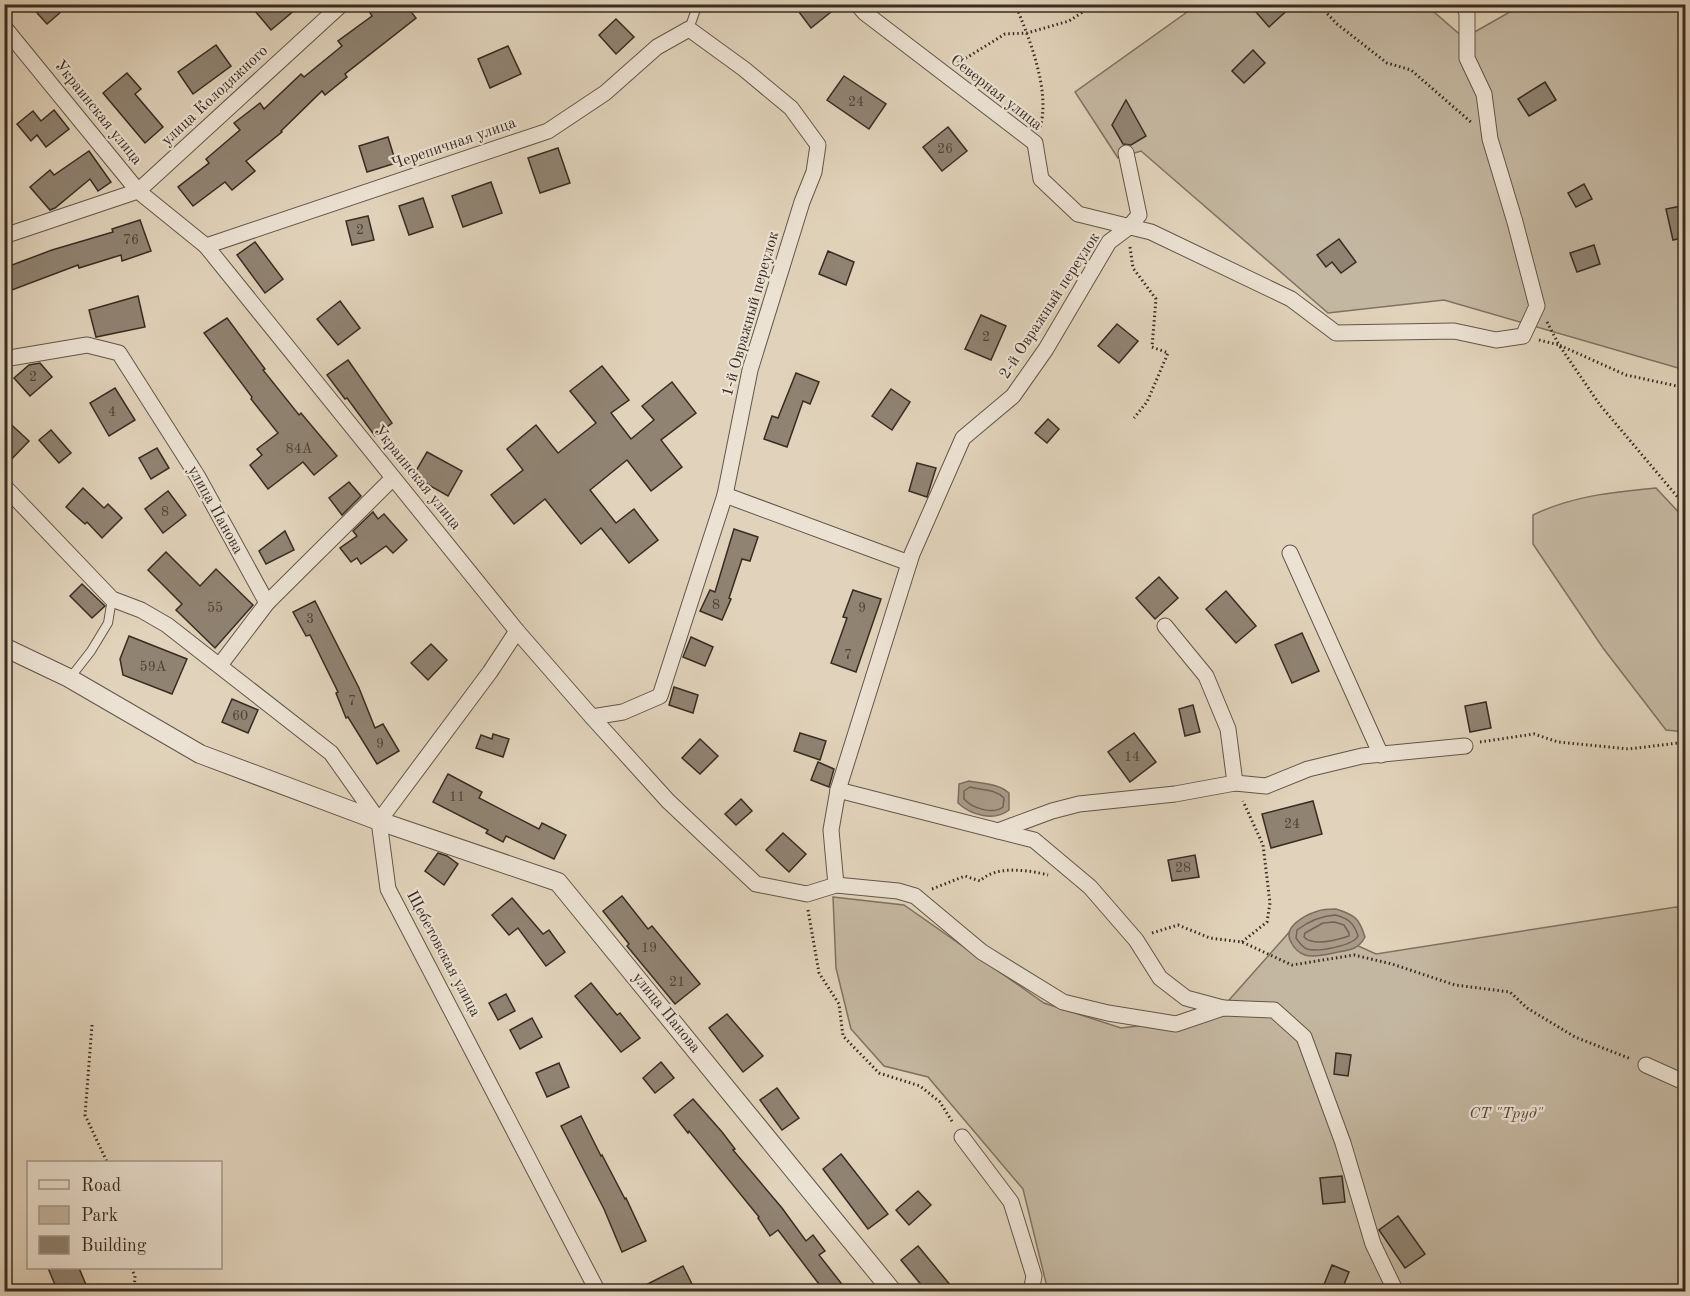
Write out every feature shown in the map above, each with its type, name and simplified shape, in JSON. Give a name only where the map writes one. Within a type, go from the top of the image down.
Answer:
[{"type":"street","name":"Северная улица","points":[[857,4],[941,74],[1035,143],[1041,179],[1078,214],[1151,232],[1291,299],[1336,333],[1454,331],[1496,340],[1523,336]]},
{"type":"street","points":[[1462,4],[1467,13],[1467,58],[1484,94],[1490,139],[1537,306],[1523,336]]},
{"type":"street","name":"улица Колодяжного","points":[[4,236],[138,191],[334,7]]},
{"type":"street","name":"Украинская улица","points":[[4,27],[138,191],[206,246],[517,631],[668,801],[756,884],[807,894],[836,885]]},
{"type":"street","name":"Черепичная улица","points":[[206,246],[548,131],[604,93],[657,47],[689,29]]},
{"type":"street","name":"1-й Овражный переулок","points":[[592,717],[623,712],[660,696],[725,495],[750,370],[802,202],[814,172],[818,145],[791,108],[744,69],[689,29]]},
{"type":"street","points":[[1126,153],[1139,215],[1129,227]]},
{"type":"street","name":"2-й Овражный переулок","points":[[836,885],[831,830],[838,790],[909,563],[963,438],[1013,396],[1046,349],[1109,242],[1129,227]]},
{"type":"street","name":"улица Панова","points":[[4,359],[87,345],[119,353],[198,477],[267,603]]},
{"type":"street","points":[[219,665],[267,603],[393,478]]},
{"type":"street","name":"Щебетовская улица","points":[[4,486],[112,599],[141,610],[167,625],[332,753],[379,821],[388,889],[598,1292]]},
{"type":"street","points":[[725,495],[909,563]]},
{"type":"street","points":[[1290,553],[1381,755]]},
{"type":"street","points":[[1165,626],[1206,676],[1228,729],[1235,783]]},
{"type":"street","points":[[379,821],[490,672],[517,631]]},
{"type":"street","name":"улица Панова","points":[[4,647],[69,678],[200,754],[379,821],[558,882],[893,1292]]},
{"type":"street","points":[[998,831],[1052,811],[1079,804],[1156,797],[1235,783],[1266,786],[1308,769],[1362,756],[1465,746]]},
{"type":"street","points":[[838,790],[1034,840],[1090,887],[1136,940],[1160,978],[1186,998],[1223,1008],[1274,1010],[1305,1036],[1343,1143],[1373,1244],[1396,1292]]},
{"type":"street","points":[[836,885],[898,891],[915,896],[981,952],[1062,1002],[1108,1013],[1176,1024],[1223,1008]]},
{"type":"street","points":[[1646,1065],[1686,1083]]},
{"type":"street","points":[[962,1137],[1011,1202],[1034,1276],[1031,1292]]},
{"type":"lane","points":[[689,29],[695,12],[694,4]]},
{"type":"lane","points":[[69,678],[92,651],[108,623],[112,599]]},
{"type":"path","points":[[1015,4],[1036,58],[1044,115],[1035,143]]},
{"type":"path","points":[[941,74],[1005,34],[1027,33],[1069,21],[1095,4]]},
{"type":"path","points":[[1318,4],[1337,24],[1387,63],[1411,70],[1490,139]]},
{"type":"path","points":[[1129,227],[1133,268],[1156,299],[1152,347],[1168,353],[1147,402],[1134,418]]},
{"type":"path","points":[[1537,306],[1559,345],[1600,405],[1686,507]]},
{"type":"path","points":[[1523,336],[1559,345],[1626,375],[1686,388]]},
{"type":"path","points":[[1465,746],[1497,738],[1534,734],[1558,742],[1629,749],[1686,742]]},
{"type":"path","points":[[1235,783],[1263,845],[1270,903],[1267,922],[1242,942]]},
{"type":"path","points":[[915,896],[965,876],[980,880],[987,874],[1024,869],[1059,878]]},
{"type":"path","points":[[807,894],[809,924],[819,973],[839,1004],[843,1036],[879,1073],[920,1086],[940,1102],[962,1137]]},
{"type":"path","points":[[1136,940],[1157,930],[1178,925],[1210,938],[1242,942],[1292,965],[1354,955],[1392,964],[1455,985],[1510,992],[1527,1008],[1575,1036],[1646,1065]]},
{"type":"path","points":[[92,1025],[85,1115],[107,1161]]},
{"type":"path","points":[[132,1269],[135,1276],[134,1292]]},
{"type":"green space","points":[[1197,5],[1426,5],[1464,38],[1522,5],[1685,5],[1685,370],[1444,300],[1328,313],[1141,151],[1118,158],[1075,92]]},
{"type":"green space","points":[[1656,488],[1685,519],[1685,732],[1666,730],[1603,648],[1533,544],[1533,515],[1578,499]]},
{"type":"green space","name":"СТ \"Труд\"","points":[[833,897],[904,905],[1044,1003],[1121,1028],[1214,1017],[1300,920],[1376,954],[1676,907],[1685,908],[1685,1291],[1048,1291],[1023,1189],[928,1077],[884,1066],[851,1029],[836,968]]},
{"type":"water","points":[[969,781],[1005,790],[1009,793],[1009,810],[997,816],[983,816],[963,807],[958,803],[959,784]]},
{"type":"water","points":[[1336,909],[1352,915],[1361,925],[1365,937],[1360,944],[1350,950],[1317,956],[1305,955],[1297,950],[1289,937],[1296,922],[1322,910]]},
{"type":"building","points":[[29,4],[70,4],[47,24]]},
{"type":"building","points":[[263,4],[302,4],[271,30],[255,11]]},
{"type":"building","points":[[377,4],[405,4],[416,18],[345,74],[347,77],[325,95],[322,91],[282,132],[246,161],[255,171],[232,190],[225,182],[193,206],[178,187],[209,163],[206,159],[240,130],[234,123],[260,103],[264,109],[301,74],[304,77],[342,46],[338,41],[372,16],[369,11]]},
{"type":"building","points":[[793,4],[841,4],[811,28]]},
{"type":"building","points":[[1249,4],[1294,4],[1269,27]]},
{"type":"building","points":[[616,19],[634,37],[616,54],[599,35]]},
{"type":"building","points":[[216,45],[231,66],[193,94],[178,72]]},
{"type":"building","points":[[508,46],[521,74],[490,88],[478,59]]},
{"type":"building","points":[[1253,50],[1265,63],[1244,83],[1232,71]]},
{"type":"building","points":[[127,73],[141,89],[135,94],[163,127],[145,143],[103,93]]},
{"type":"building","points":[[844,76],[886,104],[869,129],[827,100]]},
{"type":"building","points":[[1545,82],[1556,100],[1529,116],[1518,99]]},
{"type":"building","points":[[1126,100],[1146,136],[1131,145],[1123,144],[1112,125]]},
{"type":"building","points":[[54,110],[69,129],[46,147],[37,135],[31,141],[17,124],[33,111],[41,121]]},
{"type":"building","points":[[948,127],[967,151],[942,171],[923,147]]},
{"type":"building","points":[[388,137],[396,163],[367,172],[359,146]]},
{"type":"building","points":[[558,148],[570,183],[540,193],[528,158]]},
{"type":"building","points":[[89,151],[111,182],[98,191],[90,179],[50,210],[30,187],[50,170],[54,175]]},
{"type":"building","points":[[491,182],[502,213],[463,227],[452,196]]},
{"type":"building","points":[[1584,184],[1592,199],[1576,207],[1568,193]]},
{"type":"building","points":[[423,198],[433,227],[409,235],[399,206]]},
{"type":"building","points":[[1686,205],[1686,237],[1673,240],[1666,209]]},
{"type":"building","points":[[368,216],[374,240],[352,245],[346,221]]},
{"type":"building","points":[[140,220],[151,251],[122,261],[121,255],[79,268],[78,265],[4,293],[4,268],[52,250],[113,232],[112,229]]},
{"type":"building","points":[[1339,239],[1356,262],[1341,273],[1332,262],[1326,267],[1317,255]]},
{"type":"building","points":[[255,242],[283,279],[265,293],[237,255]]},
{"type":"building","points":[[1594,245],[1600,264],[1577,272],[1570,253]]},
{"type":"building","points":[[828,251],[854,262],[846,285],[819,274]]},
{"type":"building","points":[[138,296],[145,327],[96,337],[89,310]]},
{"type":"building","points":[[340,301],[360,328],[338,345],[317,319]]},
{"type":"building","points":[[981,315],[1006,326],[991,360],[965,349]]},
{"type":"building","points":[[227,318],[265,369],[263,370],[299,415],[301,413],[337,456],[314,475],[303,462],[268,489],[250,465],[262,455],[257,449],[278,433],[204,333]]},
{"type":"building","points":[[1117,324],[1138,341],[1119,363],[1098,346]]},
{"type":"building","points":[[348,360],[392,423],[375,436],[327,375]]},
{"type":"building","points":[[40,363],[52,377],[30,396],[14,378],[29,365]]},
{"type":"building","points":[[602,366],[629,400],[611,413],[631,439],[654,420],[642,406],[672,382],[696,413],[661,440],[682,467],[651,491],[627,460],[590,490],[616,523],[634,509],[658,540],[629,563],[601,528],[581,544],[545,499],[514,524],[491,495],[523,470],[507,449],[536,425],[558,453],[596,423],[570,391]]},
{"type":"building","points":[[796,373],[819,382],[810,404],[803,401],[787,447],[764,439],[772,416],[778,418]]},
{"type":"building","points":[[115,388],[135,420],[109,436],[90,403]]},
{"type":"building","points":[[891,389],[910,402],[892,430],[872,416]]},
{"type":"building","points":[[4,418],[29,441],[4,467]]},
{"type":"building","points":[[1048,419],[1059,429],[1047,443],[1035,433]]},
{"type":"building","points":[[51,430],[71,453],[59,463],[39,440]]},
{"type":"building","points":[[157,448],[169,468],[151,479],[139,458]]},
{"type":"building","points":[[427,452],[462,471],[448,496],[413,476]]},
{"type":"building","points":[[917,463],[936,468],[927,497],[909,491]]},
{"type":"building","points":[[349,482],[361,496],[342,515],[329,498]]},
{"type":"building","points":[[83,488],[104,508],[108,504],[122,518],[102,538],[87,522],[85,524],[66,507]]},
{"type":"building","points":[[168,491],[186,515],[163,533],[145,509]]},
{"type":"building","points":[[373,512],[378,519],[384,514],[407,540],[393,553],[386,546],[361,564],[357,558],[351,562],[340,548],[357,536],[353,531]]},
{"type":"building","points":[[734,529],[758,537],[750,561],[742,559],[729,598],[731,599],[722,620],[700,611],[710,590],[715,592]]},
{"type":"building","points":[[285,531],[294,550],[266,564],[259,551]]},
{"type":"building","points":[[166,552],[200,586],[216,569],[253,605],[215,648],[176,610],[182,604],[148,570]]},
{"type":"building","points":[[1159,577],[1178,598],[1155,619],[1136,598]]},
{"type":"building","points":[[82,584],[105,606],[92,618],[70,596]]},
{"type":"building","points":[[853,590],[881,599],[856,672],[831,663],[847,618],[843,617]]},
{"type":"building","points":[[1226,591],[1256,626],[1236,643],[1206,609]]},
{"type":"building","points":[[315,601],[359,688],[375,728],[383,724],[399,751],[377,764],[348,717],[346,718],[336,693],[338,692],[310,635],[306,636],[293,612]]},
{"type":"building","points":[[1302,633],[1319,671],[1292,683],[1275,645]]},
{"type":"building","points":[[129,636],[187,659],[172,694],[123,675],[120,659]]},
{"type":"building","points":[[691,637],[713,647],[705,666],[683,657]]},
{"type":"building","points":[[431,644],[447,660],[428,680],[411,663]]},
{"type":"building","points":[[674,687],[698,695],[693,713],[669,705]]},
{"type":"building","points":[[232,699],[258,710],[248,733],[222,722]]},
{"type":"building","points":[[1486,702],[1491,728],[1470,732],[1465,706]]},
{"type":"building","points":[[1193,705],[1200,732],[1185,736],[1179,709]]},
{"type":"building","points":[[800,733],[826,741],[820,760],[794,751]]},
{"type":"building","points":[[1134,733],[1156,762],[1130,782],[1108,752]]},
{"type":"building","points":[[493,734],[509,739],[503,757],[476,748],[481,735],[492,739]]},
{"type":"building","points":[[700,739],[718,756],[700,774],[682,758]]},
{"type":"building","points":[[818,762],[834,769],[829,787],[811,780]]},
{"type":"building","points":[[448,774],[482,792],[479,798],[539,829],[542,823],[566,835],[554,859],[506,836],[503,842],[486,833],[488,830],[433,802]]},
{"type":"building","points":[[741,799],[752,811],[736,825],[725,814]]},
{"type":"building","points":[[1313,801],[1322,834],[1271,848],[1262,814]]},
{"type":"building","points":[[783,833],[806,854],[789,872],[766,850]]},
{"type":"building","points":[[438,853],[458,864],[444,885],[425,871]]},
{"type":"building","points":[[1195,855],[1199,877],[1172,881],[1168,860]]},
{"type":"building","points":[[622,896],[648,929],[652,926],[700,984],[675,1004],[627,946],[629,944],[603,911]]},
{"type":"building","points":[[512,898],[543,934],[549,930],[565,952],[546,966],[518,928],[509,935],[492,915]]},
{"type":"building","points":[[591,983],[617,1015],[620,1013],[640,1038],[621,1052],[575,996]]},
{"type":"building","points":[[506,994],[515,1011],[498,1020],[489,1003]]},
{"type":"building","points":[[727,1014],[763,1056],[743,1072],[709,1028]]},
{"type":"building","points":[[532,1018],[542,1037],[520,1049],[510,1030]]},
{"type":"building","points":[[1336,1053],[1351,1055],[1348,1076],[1334,1074]]},
{"type":"building","points":[[661,1062],[674,1078],[655,1093],[643,1078]]},
{"type":"building","points":[[559,1063],[569,1087],[547,1097],[536,1073]]},
{"type":"building","points":[[777,1088],[799,1118],[782,1130],[760,1100]]},
{"type":"building","points":[[693,1099],[722,1132],[735,1149],[733,1150],[782,1208],[806,1241],[813,1235],[825,1251],[819,1255],[848,1292],[825,1292],[778,1230],[770,1236],[759,1217],[674,1115]]},
{"type":"building","points":[[581,1116],[626,1198],[646,1241],[622,1252],[604,1209],[561,1126]]},
{"type":"building","points":[[841,1154],[888,1214],[868,1229],[823,1169]]},
{"type":"building","points":[[1342,1176],[1345,1202],[1323,1204],[1320,1178]]},
{"type":"building","points":[[918,1191],[931,1205],[909,1225],[896,1210]]},
{"type":"building","points":[[1398,1216],[1425,1254],[1405,1268],[1379,1230]]},
{"type":"building","points":[[918,1246],[956,1292],[927,1292],[901,1260]]},
{"type":"building","points":[[1332,1265],[1349,1272],[1341,1292],[1334,1292],[1323,1287]]},
{"type":"building","points":[[683,1266],[696,1292],[632,1292]]},
{"type":"building","points":[[48,1269],[79,1269],[89,1292],[58,1292]]}]
